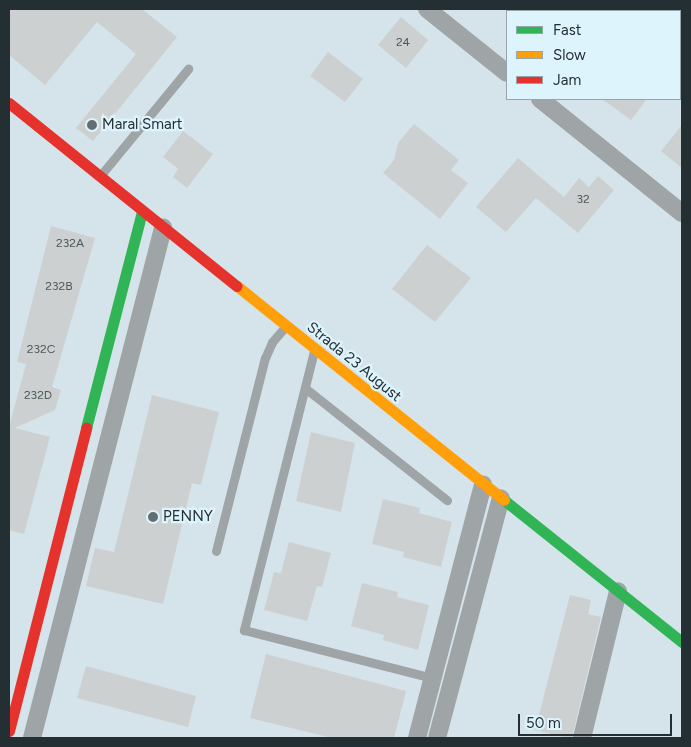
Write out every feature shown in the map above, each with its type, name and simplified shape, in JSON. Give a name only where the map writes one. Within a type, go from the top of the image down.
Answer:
[{"type":"main road","name":"Strada 23 August","points":[[9,104],[682,642]]},
{"type":"main road","points":[[9,731],[142,210]]},
{"type":"street","points":[[427,9],[506,72]]},
{"type":"street","points":[[541,100],[682,213]]},
{"type":"street","points":[[32,738],[164,228]]},
{"type":"street","points":[[417,738],[483,484]]},
{"type":"street","points":[[438,738],[501,498]]},
{"type":"street","points":[[582,738],[618,591]]},
{"type":"lane","points":[[99,176],[188,69]]},
{"type":"lane","points":[[216,551],[265,358],[272,342],[286,326]]},
{"type":"lane","points":[[315,349],[244,630],[433,678]]},
{"type":"lane","points":[[305,388],[447,500]]},
{"type":"building","points":[[9,9],[142,9],[177,37],[93,141],[76,128],[136,54],[97,22],[45,85],[9,55]]},
{"type":"building","points":[[401,17],[428,40],[406,68],[378,45]]},
{"type":"building","points":[[328,52],[363,79],[345,102],[310,76]]},
{"type":"building","points":[[603,100],[646,100],[631,120]]},
{"type":"building","points":[[414,124],[459,160],[451,170],[468,183],[440,219],[383,173],[394,160],[398,143]]},
{"type":"building","points":[[682,125],[682,168],[661,151]]},
{"type":"building","points":[[183,131],[213,154],[187,188],[173,177],[178,169],[163,157]]},
{"type":"building","points":[[518,158],[564,197],[579,178],[589,187],[598,176],[614,190],[578,233],[536,198],[506,232],[476,207]]},
{"type":"building","points":[[51,226],[95,238],[52,387],[61,390],[55,410],[15,428],[50,437],[24,534],[9,530],[9,427],[26,364],[17,362]]},
{"type":"building","points":[[427,245],[471,278],[435,322],[392,289]]},
{"type":"building","name":"PENNY","points":[[152,395],[219,412],[201,485],[192,483],[163,604],[86,586],[95,548],[114,552]]},
{"type":"building","points":[[311,432],[355,443],[341,512],[296,501]]},
{"type":"building","points":[[383,499],[420,508],[419,513],[452,522],[441,567],[403,557],[404,552],[372,544]]},
{"type":"building","points":[[289,542],[331,553],[322,587],[317,586],[307,621],[264,610],[274,572],[281,573]]},
{"type":"building","points":[[362,583],[398,592],[397,597],[429,605],[418,650],[383,640],[384,635],[351,626]]},
{"type":"building","points":[[570,595],[591,600],[588,614],[601,617],[572,738],[568,738],[535,730]]},
{"type":"building","points":[[266,654],[406,691],[394,738],[332,738],[250,718]]},
{"type":"building","points":[[86,666],[196,696],[188,727],[77,698]]},
{"type":"traffic: fast","points":[[86,428],[142,211]]},
{"type":"traffic: fast","points":[[504,500],[682,642]]},
{"type":"traffic: slow","points":[[237,286],[504,500]]},
{"type":"traffic: jam","points":[[9,103],[237,286]]},
{"type":"traffic: jam","points":[[9,731],[86,428]]},
{"type":"place","name":"Maral Smart","points":[[92,125]]},
{"type":"place","name":"PENNY","points":[[153,517]]}]
